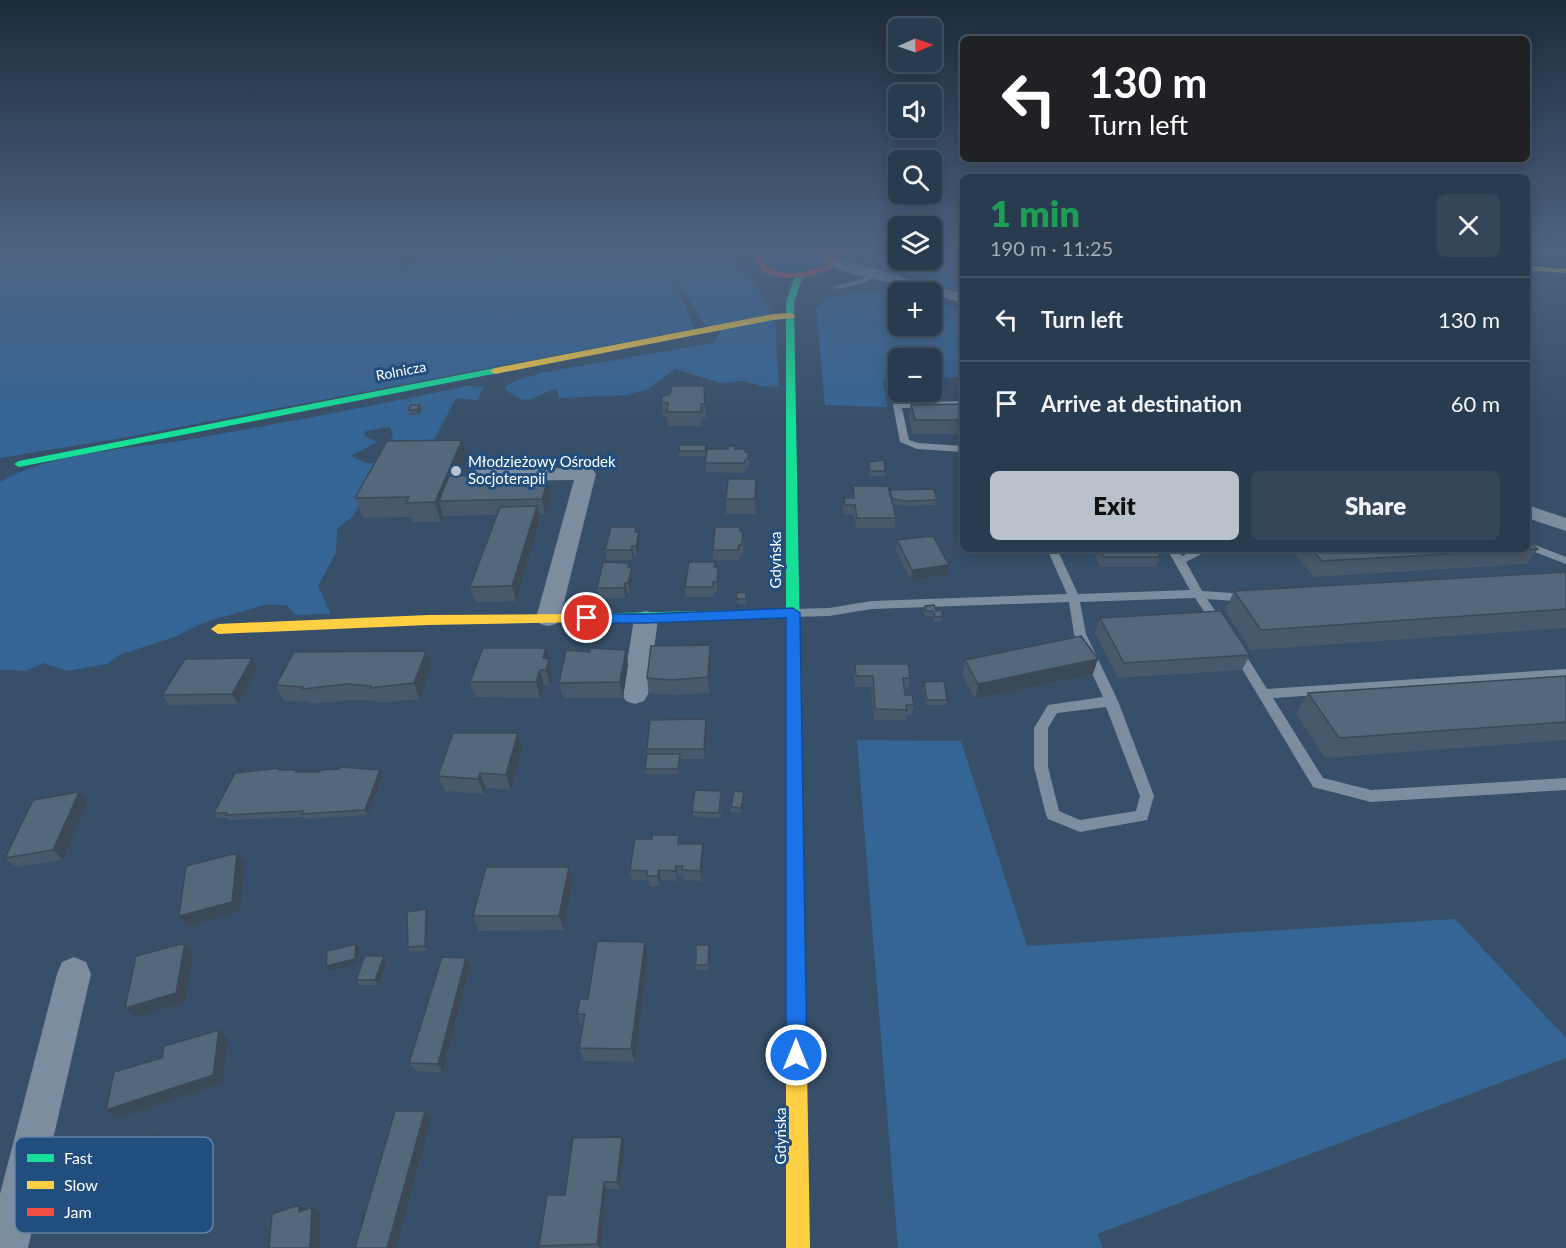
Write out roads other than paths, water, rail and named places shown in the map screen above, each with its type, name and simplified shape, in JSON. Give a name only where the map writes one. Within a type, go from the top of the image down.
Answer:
[{"type":"main road","name":"Rolnicza","points":[[19,464],[773,317],[791,309]]},
{"type":"main road","name":"Gdyńska","points":[[791,309],[798,1248]]},
{"type":"main road","points":[[218,629],[548,618],[646,619],[793,613]]},
{"type":"street","points":[[469,476],[586,474],[548,618]]},
{"type":"street","points":[[1530,511],[1566,525]]},
{"type":"street","points":[[635,694],[646,619]]},
{"type":"street","points":[[34,1137],[74,974]]},
{"type":"street","points":[[7,1248],[15,1215]]},
{"type":"lane","points":[[960,404],[897,405],[905,442],[918,446],[960,449]]},
{"type":"lane","points":[[1530,546],[1566,561]]},
{"type":"lane","points":[[1053,552],[1074,598],[1080,633],[1111,701],[1147,796],[1142,816],[1080,826],[1053,815],[1041,766],[1041,728],[1053,710],[1111,701]]},
{"type":"lane","points":[[1174,552],[1198,594],[1240,654],[1318,783],[1371,796],[1566,784]]},
{"type":"lane","points":[[1180,561],[1200,552]]},
{"type":"lane","points":[[793,613],[829,612],[872,605],[1198,594],[1261,600]]},
{"type":"lane","points":[[1264,694],[1566,674]]},
{"type":"place","name":"Młodzieżowy Ośrodek Socjoterapii","points":[[456,471]]}]
